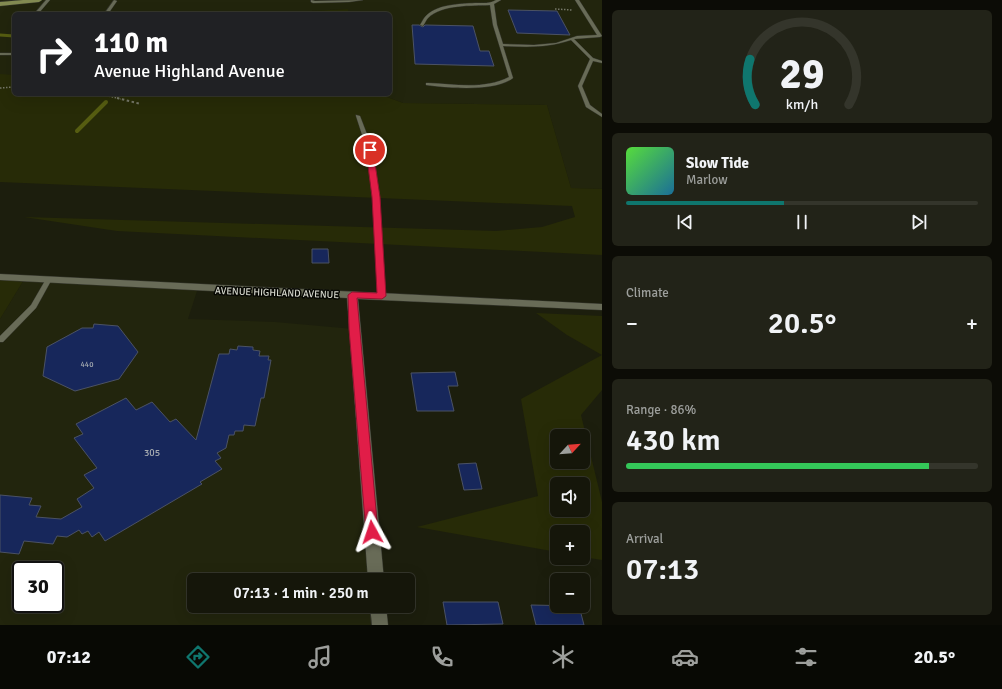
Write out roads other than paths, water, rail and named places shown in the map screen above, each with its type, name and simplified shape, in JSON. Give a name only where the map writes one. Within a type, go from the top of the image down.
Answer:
[{"type":"main road","points":[[0,4],[39,0]]},
{"type":"street","name":"AVENUE HIGHLAND AVENUE","points":[[0,277],[602,307]]},
{"type":"street","points":[[352,295],[354,336],[375,573]]},
{"type":"street","points":[[379,613],[380,625]]},
{"type":"lane","points":[[38,12],[48,0]]},
{"type":"lane","points":[[313,0],[313,2],[361,0]]},
{"type":"lane","points":[[422,25],[424,18],[429,13],[441,9],[492,4],[499,0]]},
{"type":"lane","points":[[501,45],[549,44],[572,39],[601,36],[577,0]]},
{"type":"lane","points":[[107,12],[115,1]]},
{"type":"lane","points":[[428,84],[482,85],[505,83],[511,78],[495,25],[492,4]]},
{"type":"lane","points":[[572,39],[592,58],[602,62]]},
{"type":"lane","points":[[0,54],[12,54]]},
{"type":"lane","points":[[592,58],[580,86],[588,106],[602,116]]},
{"type":"lane","points":[[358,116],[370,150],[376,197],[382,296]]},
{"type":"lane","points":[[0,340],[34,306],[49,279]]},
{"type":"waterway","points":[[0,35],[12,36]]},
{"type":"waterway","points":[[77,131],[106,102]]}]
